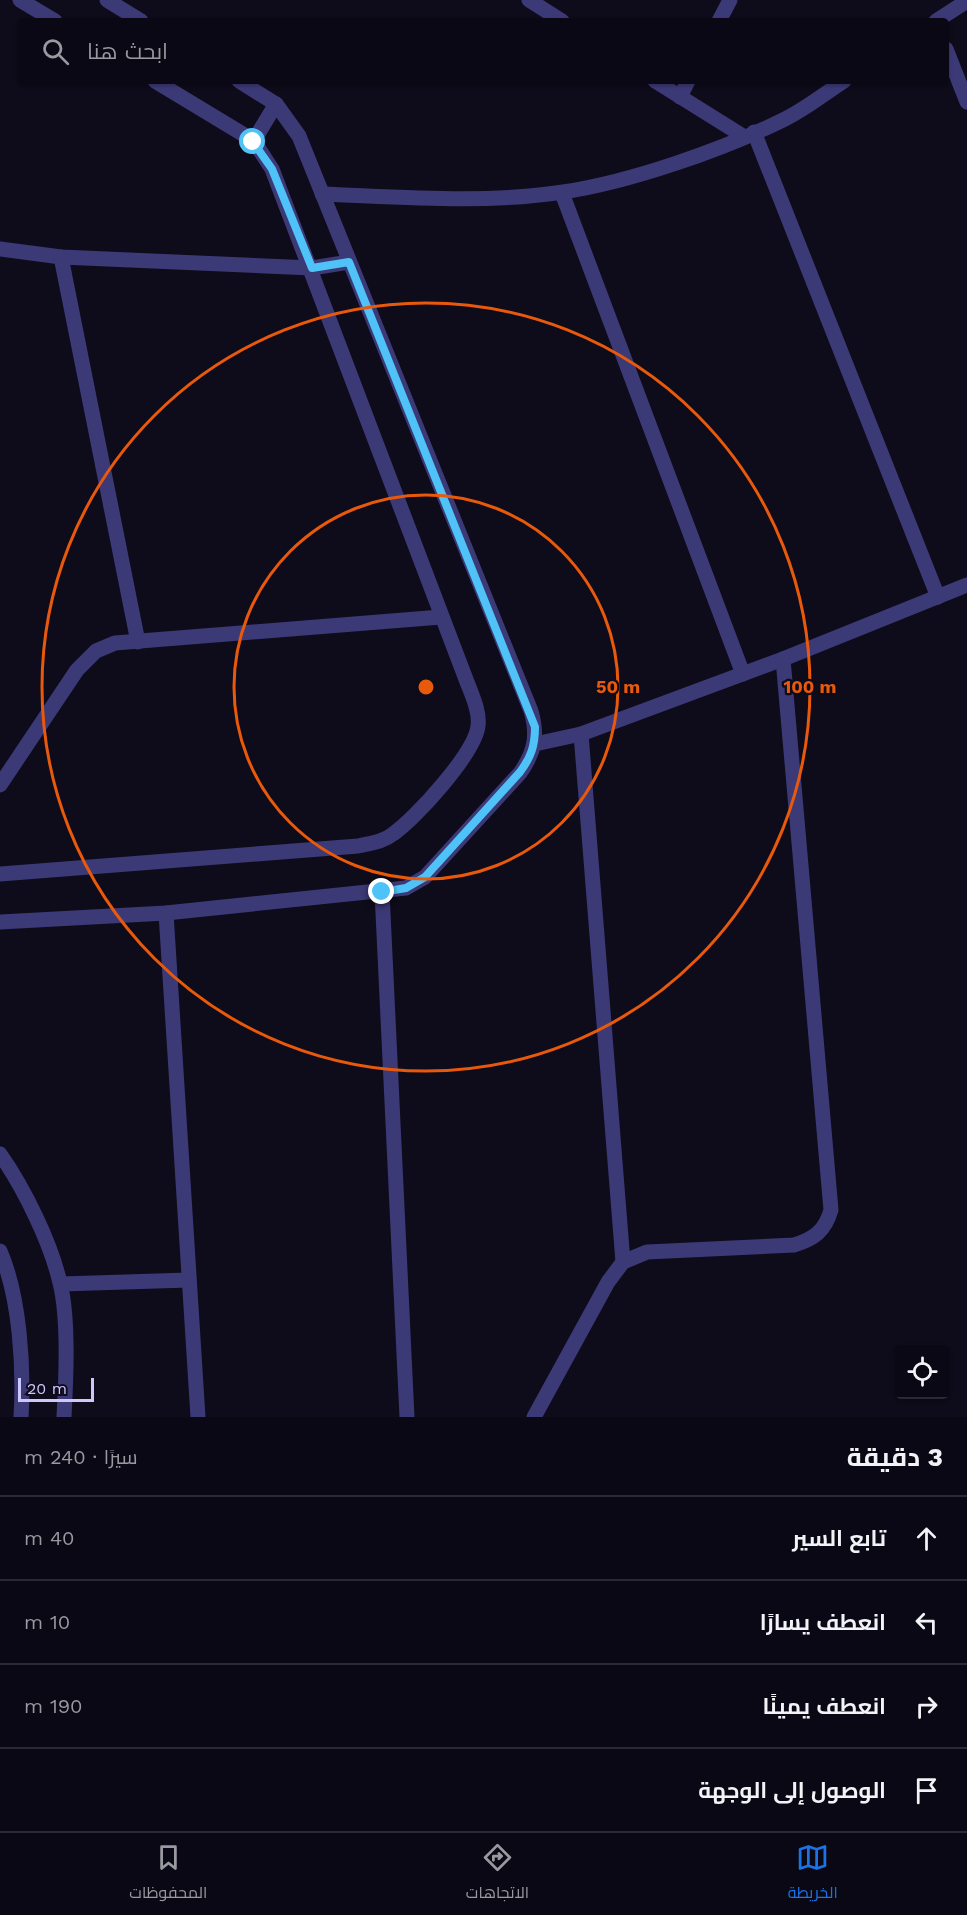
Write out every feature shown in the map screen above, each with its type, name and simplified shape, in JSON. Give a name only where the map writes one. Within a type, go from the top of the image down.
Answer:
[{"type":"street","points":[[20,0],[50,18]]},
{"type":"street","points":[[107,0],[136,18]]},
{"type":"street","points":[[529,0],[557,18]]},
{"type":"street","points":[[721,18],[730,0]]},
{"type":"street","points":[[941,18],[967,1]]},
{"type":"street","points":[[949,57],[967,102]]},
{"type":"street","points":[[0,874],[358,846],[381,841],[392,835],[419,810],[460,762],[474,743],[476,734],[478,724],[476,707],[312,268],[272,169],[253,142],[160,84]]},
{"type":"street","points":[[0,922],[166,913],[406,888],[425,877],[520,772],[535,744],[535,727],[531,711],[299,136],[276,104],[244,84]]},
{"type":"street","points":[[660,84],[748,134],[938,597]]},
{"type":"street","points":[[680,97],[686,84]]},
{"type":"street","points":[[322,194],[440,198],[562,193],[615,182],[784,120],[839,84]]},
{"type":"street","points":[[253,142],[276,104]]},
{"type":"street","points":[[562,193],[743,674]]},
{"type":"street","points":[[0,249],[61,257],[312,268],[349,262]]},
{"type":"street","points":[[61,257],[138,642]]},
{"type":"street","points":[[535,744],[581,734],[783,659],[967,585]]},
{"type":"street","points":[[0,785],[77,670],[96,651],[115,643],[441,617]]},
{"type":"street","points":[[534,1417],[608,1282],[623,1262],[647,1252],[794,1245],[811,1240],[821,1232],[831,1210],[783,659]]},
{"type":"street","points":[[581,734],[623,1262]]},
{"type":"street","points":[[382,892],[407,1417]]},
{"type":"street","points":[[166,913],[198,1417]]},
{"type":"street","points":[[0,1154],[36,1221],[61,1284],[64,1334],[64,1417]]},
{"type":"street","points":[[0,1251],[15,1307],[21,1354],[21,1417]]},
{"type":"street","points":[[61,1284],[189,1280]]},
{"type":"route","points":[[253,142],[272,169],[312,268],[349,262],[531,711],[535,727],[535,744],[520,772],[425,877],[406,888],[382,892]]}]
